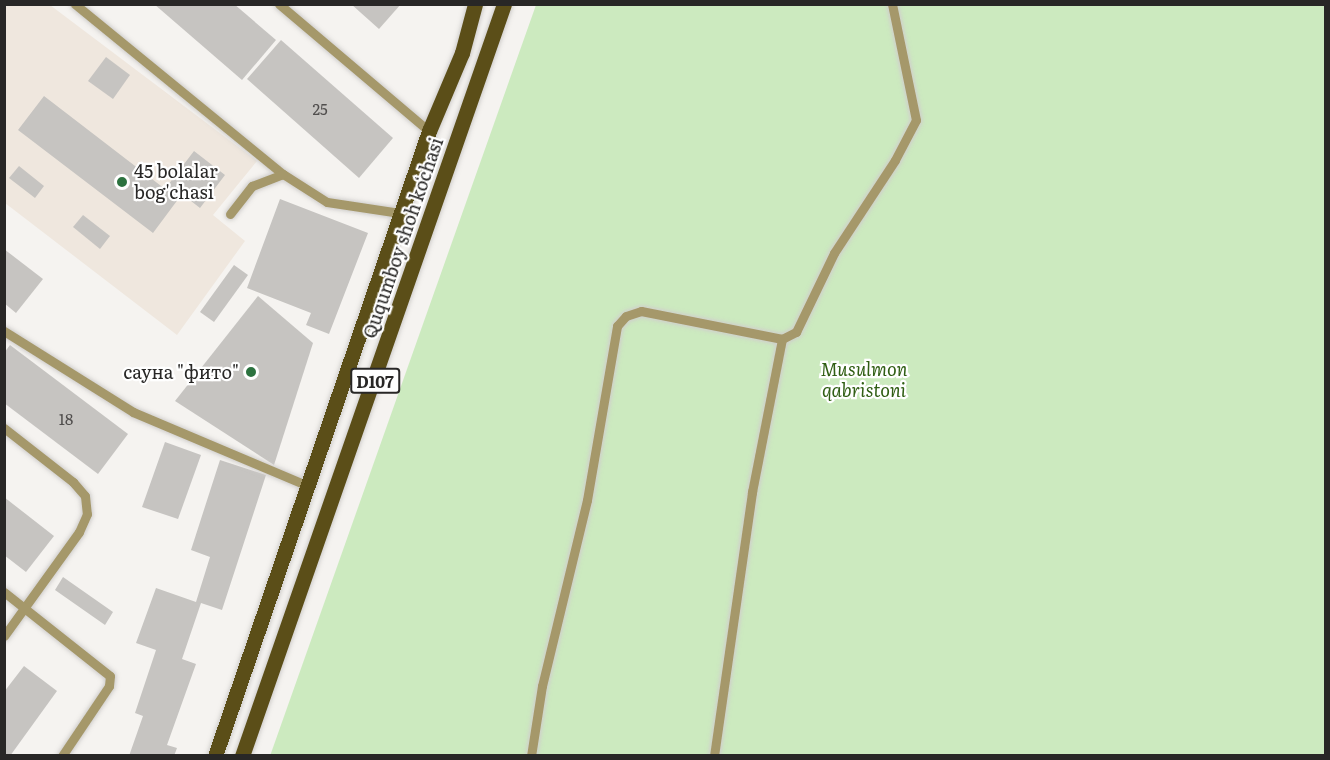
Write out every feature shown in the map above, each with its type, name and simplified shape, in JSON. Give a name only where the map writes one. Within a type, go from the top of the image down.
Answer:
[{"type":"main road","name":"Ququmboy shoh koʻchasi","points":[[242,756],[504,4]]},
{"type":"main road","name":"Ququmboy shoh koʻchasi","points":[[215,756],[429,131],[462,53],[472,6]]},
{"type":"lane","points":[[75,4],[283,174],[327,202],[393,212]]},
{"type":"lane","points":[[279,4],[429,131]]},
{"type":"lane","points":[[531,756],[542,686],[587,500],[616,326],[626,316],[641,311],[782,339],[796,332],[834,253],[895,160],[916,120],[892,4]]},
{"type":"lane","points":[[230,214],[252,186],[283,174]]},
{"type":"lane","points":[[4,330],[133,412],[308,486]]},
{"type":"lane","points":[[714,756],[752,492],[782,339]]},
{"type":"lane","points":[[4,428],[73,482],[85,496],[87,514],[79,531],[4,636]]},
{"type":"lane","points":[[4,592],[110,676],[109,686],[62,756]]},
{"type":"shaded area","name":"45 bolalar bog'chasi","points":[[4,5],[50,5],[257,161],[213,215],[245,241],[177,335],[5,203]]},
{"type":"green space","name":"Musulmon qabristoni","points":[[536,5],[1325,5],[1325,755],[270,756]]},
{"type":"building","points":[[154,4],[234,4],[276,40],[242,80]]},
{"type":"building","points":[[351,4],[401,4],[379,29]]},
{"type":"building","points":[[281,40],[393,138],[359,178],[247,79]]},
{"type":"building","points":[[106,57],[130,75],[113,99],[88,81]]},
{"type":"building","points":[[44,96],[165,189],[194,151],[225,175],[200,208],[182,194],[153,233],[18,130]]},
{"type":"building","points":[[19,166],[44,186],[35,198],[9,178]]},
{"type":"building","points":[[280,199],[368,233],[329,334],[306,325],[311,313],[247,288]]},
{"type":"building","points":[[83,215],[110,236],[100,249],[73,227]]},
{"type":"building","points":[[4,249],[43,279],[16,313],[4,303]]},
{"type":"building","points":[[234,265],[248,275],[214,322],[200,312]]},
{"type":"building","name":"сауна \"фито\"","points":[[258,296],[313,343],[274,465],[175,401]]},
{"type":"building","points":[[10,345],[128,434],[98,474],[4,403],[4,353]]},
{"type":"building","points":[[165,442],[201,455],[178,519],[142,507]]},
{"type":"building","points":[[220,460],[266,475],[222,610],[201,603],[182,659],[196,664],[167,745],[177,748],[174,756],[129,756],[143,716],[135,713],[156,650],[136,643],[156,588],[196,602],[210,557],[191,550]]},
{"type":"building","points":[[4,497],[54,536],[26,572],[4,555]]},
{"type":"building","points":[[63,577],[113,612],[105,625],[55,590]]},
{"type":"building","points":[[24,666],[57,691],[10,756],[4,756],[4,692]]},
{"type":"place","name":"45 bolalar bog'chasi","points":[[122,182]]},
{"type":"place","name":"сауна \"фито\"","points":[[251,372]]}]
